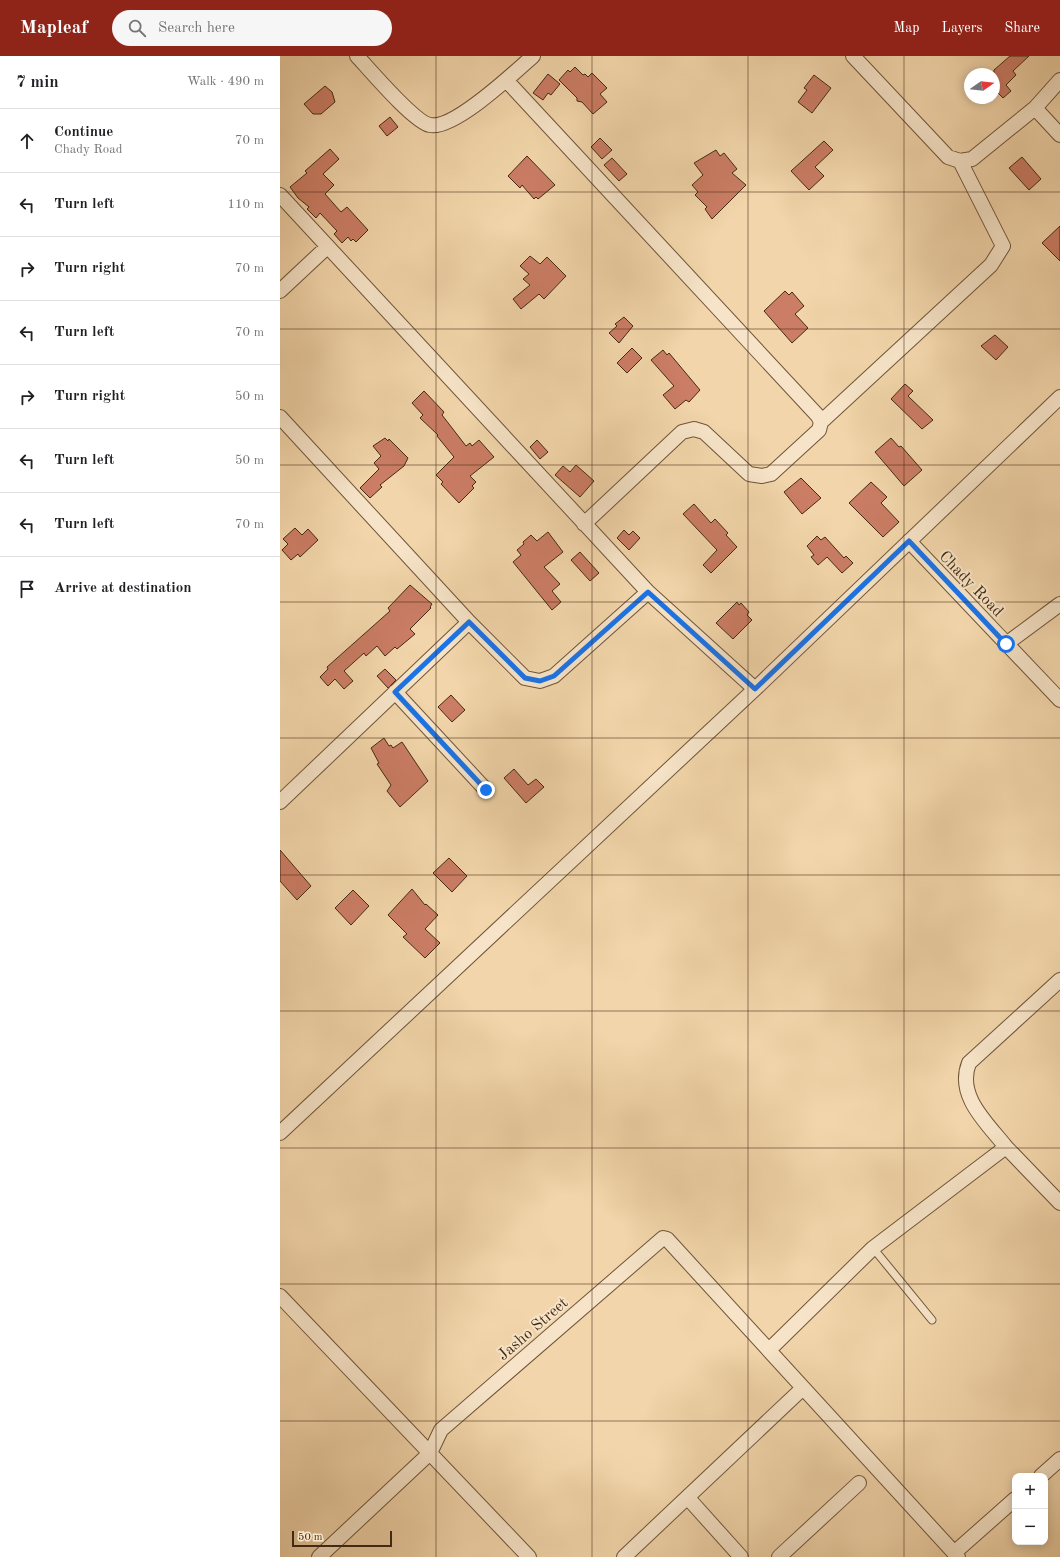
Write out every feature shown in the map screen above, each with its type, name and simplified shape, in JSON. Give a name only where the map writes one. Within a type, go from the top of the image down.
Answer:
[{"type":"street","points":[[357,56],[417,119],[430,125],[445,123],[460,115],[506,80],[532,56]]},
{"type":"street","points":[[853,56],[948,157],[960,161],[972,159],[1034,108],[1060,80]]},
{"type":"street","points":[[506,80],[818,416],[821,422]]},
{"type":"street","points":[[1034,108],[1060,135]]},
{"type":"street","points":[[584,524],[682,432],[694,429],[704,432],[749,474],[762,476],[771,474],[819,430],[821,422],[991,265],[1003,246],[960,161]]},
{"type":"street","points":[[280,194],[648,592],[755,689]]},
{"type":"street","points":[[280,291],[327,246]]},
{"type":"street","points":[[280,1133],[755,689],[1060,397]]},
{"type":"street","points":[[281,419],[469,622],[525,678],[540,681],[554,676],[648,592]]},
{"type":"street","name":"Chady Road","points":[[909,541],[1006,644],[1058,696]]},
{"type":"street","points":[[1006,644],[1060,604]]},
{"type":"street","points":[[280,802],[469,622]]},
{"type":"street","points":[[395,692],[486,790]]},
{"type":"street","points":[[1060,980],[969,1063],[966,1072],[966,1085],[971,1102],[1006,1147],[1060,1204]]},
{"type":"street","points":[[1006,1147],[873,1248],[769,1350],[956,1555],[1012,1502]]},
{"type":"street","name":"Jasho Street","points":[[430,1453],[441,1430],[659,1240],[667,1239],[769,1350]]},
{"type":"street","points":[[280,1296],[529,1557]]},
{"type":"street","points":[[624,1557],[803,1388]]},
{"type":"street","points":[[319,1557],[430,1453]]},
{"type":"street","points":[[1044,1473],[1060,1459]]},
{"type":"street","points":[[779,1557],[859,1483]]},
{"type":"street","points":[[688,1498],[741,1557]]},
{"type":"lane","points":[[873,1248],[932,1320]]},
{"type":"building","points":[[1010,56],[1029,56],[1013,71],[1016,75],[1006,85],[1011,91],[1003,98],[1000,95],[1000,68],[996,68]]},
{"type":"building","points":[[575,67],[583,75],[585,74],[588,77],[592,73],[607,88],[600,94],[607,102],[593,114],[582,102],[577,101],[577,98],[559,80],[568,70],[570,72]]},
{"type":"building","points":[[548,74],[560,84],[551,95],[548,93],[543,100],[533,93]]},
{"type":"building","points":[[814,75],[831,88],[812,113],[798,102],[807,90],[804,88]]},
{"type":"building","points":[[325,86],[332,92],[335,102],[321,114],[313,114],[304,104]]},
{"type":"building","points":[[390,117],[398,127],[387,136],[379,126]]},
{"type":"building","points":[[600,138],[612,150],[602,159],[591,147]]},
{"type":"building","points":[[824,141],[833,150],[815,167],[824,176],[809,190],[791,171]]},
{"type":"building","points":[[330,149],[339,159],[323,174],[334,185],[325,194],[341,212],[347,207],[368,230],[356,242],[353,239],[351,241],[348,237],[342,243],[334,234],[337,231],[320,213],[316,218],[307,209],[309,207],[298,198],[290,187],[307,173],[305,171]]},
{"type":"building","points":[[716,150],[720,156],[724,153],[737,169],[732,173],[746,185],[712,219],[705,209],[707,207],[695,195],[698,192],[692,185],[703,175],[694,163]]},
{"type":"building","points":[[527,156],[555,185],[538,199],[536,197],[534,199],[522,185],[520,188],[508,176]]},
{"type":"building","points":[[1022,157],[1041,179],[1029,190],[1009,168]]},
{"type":"building","points":[[612,158],[627,174],[619,181],[604,165]]},
{"type":"building","points":[[1060,226],[1060,261],[1042,243]]},
{"type":"building","points":[[530,256],[540,264],[547,257],[566,276],[544,299],[539,294],[521,309],[513,299],[530,285],[523,279],[529,274],[520,266]]},
{"type":"building","points":[[785,291],[789,295],[792,292],[804,306],[795,314],[808,328],[792,343],[764,311]]},
{"type":"building","points":[[624,317],[633,326],[619,343],[609,333],[617,326],[615,324]]},
{"type":"building","points":[[995,335],[1008,347],[996,360],[981,346]]},
{"type":"building","points":[[632,348],[642,358],[627,373],[617,363]]},
{"type":"building","points":[[663,350],[667,355],[669,353],[700,390],[689,402],[686,400],[675,409],[663,395],[674,386],[651,360]]},
{"type":"building","points":[[905,384],[913,391],[908,396],[933,420],[922,429],[891,399]]},
{"type":"building","points":[[424,391],[444,412],[442,415],[466,446],[470,443],[472,446],[479,440],[494,457],[470,476],[476,482],[472,486],[474,488],[459,503],[441,484],[443,482],[436,475],[454,457],[437,436],[438,435],[420,418],[423,415],[412,403]]},
{"type":"building","points":[[385,438],[388,441],[389,439],[408,458],[404,466],[380,485],[382,487],[370,498],[360,488],[379,469],[374,463],[381,456],[373,446]]},
{"type":"building","points":[[891,438],[899,447],[901,446],[922,470],[904,486],[875,452]]},
{"type":"building","points":[[537,440],[548,452],[540,459],[530,447]]},
{"type":"building","points":[[576,465],[594,481],[580,497],[555,475],[563,466],[570,472]]},
{"type":"building","points":[[801,478],[821,498],[802,514],[784,492]]},
{"type":"building","points":[[871,482],[887,497],[881,503],[899,522],[883,537],[849,503]]},
{"type":"building","points":[[694,504],[711,523],[715,519],[728,533],[726,535],[737,547],[711,573],[703,565],[717,550],[683,514]]},
{"type":"building","points":[[295,528],[302,535],[308,529],[318,540],[300,557],[298,554],[291,560],[282,550],[288,544],[283,539]]},
{"type":"building","points":[[624,530],[629,535],[633,531],[640,538],[629,550],[617,538]]},
{"type":"building","points":[[548,532],[563,552],[544,567],[560,584],[552,591],[561,602],[552,610],[513,562],[521,555],[517,550],[531,535],[537,541]]},
{"type":"building","points":[[817,536],[821,540],[825,537],[844,558],[846,556],[853,563],[842,573],[827,557],[818,565],[811,557],[814,555],[807,546]]},
{"type":"building","points":[[580,552],[599,573],[590,581],[571,560]]},
{"type":"building","points":[[410,585],[432,604],[430,607],[431,608],[410,629],[415,634],[397,649],[395,647],[385,656],[377,646],[366,656],[364,653],[344,671],[353,681],[344,689],[335,679],[328,686],[320,677],[328,669],[327,667],[390,611],[388,608]]},
{"type":"building","points":[[737,602],[739,605],[741,603],[749,612],[747,615],[752,620],[733,639],[716,623]]},
{"type":"building","points":[[385,669],[396,680],[388,688],[377,676]]},
{"type":"building","points":[[451,695],[465,710],[452,722],[438,707]]},
{"type":"building","points":[[384,738],[389,746],[391,745],[393,748],[402,742],[428,781],[400,807],[387,791],[391,785],[377,764],[379,763],[371,748]]},
{"type":"building","points":[[514,769],[528,785],[536,779],[544,787],[526,803],[504,778]]},
{"type":"building","points":[[280,850],[311,886],[297,900],[280,881]]},
{"type":"building","points":[[449,858],[467,876],[452,892],[433,873]]},
{"type":"building","points":[[412,889],[425,905],[426,904],[438,915],[425,929],[440,943],[425,958],[403,937],[407,934],[388,915]]},
{"type":"building","points":[[353,890],[369,906],[351,925],[335,908]]},
{"type":"route","points":[[486,790],[395,692],[469,622],[525,678],[540,681],[554,676],[648,592],[755,689],[909,541],[1006,644]]}]
